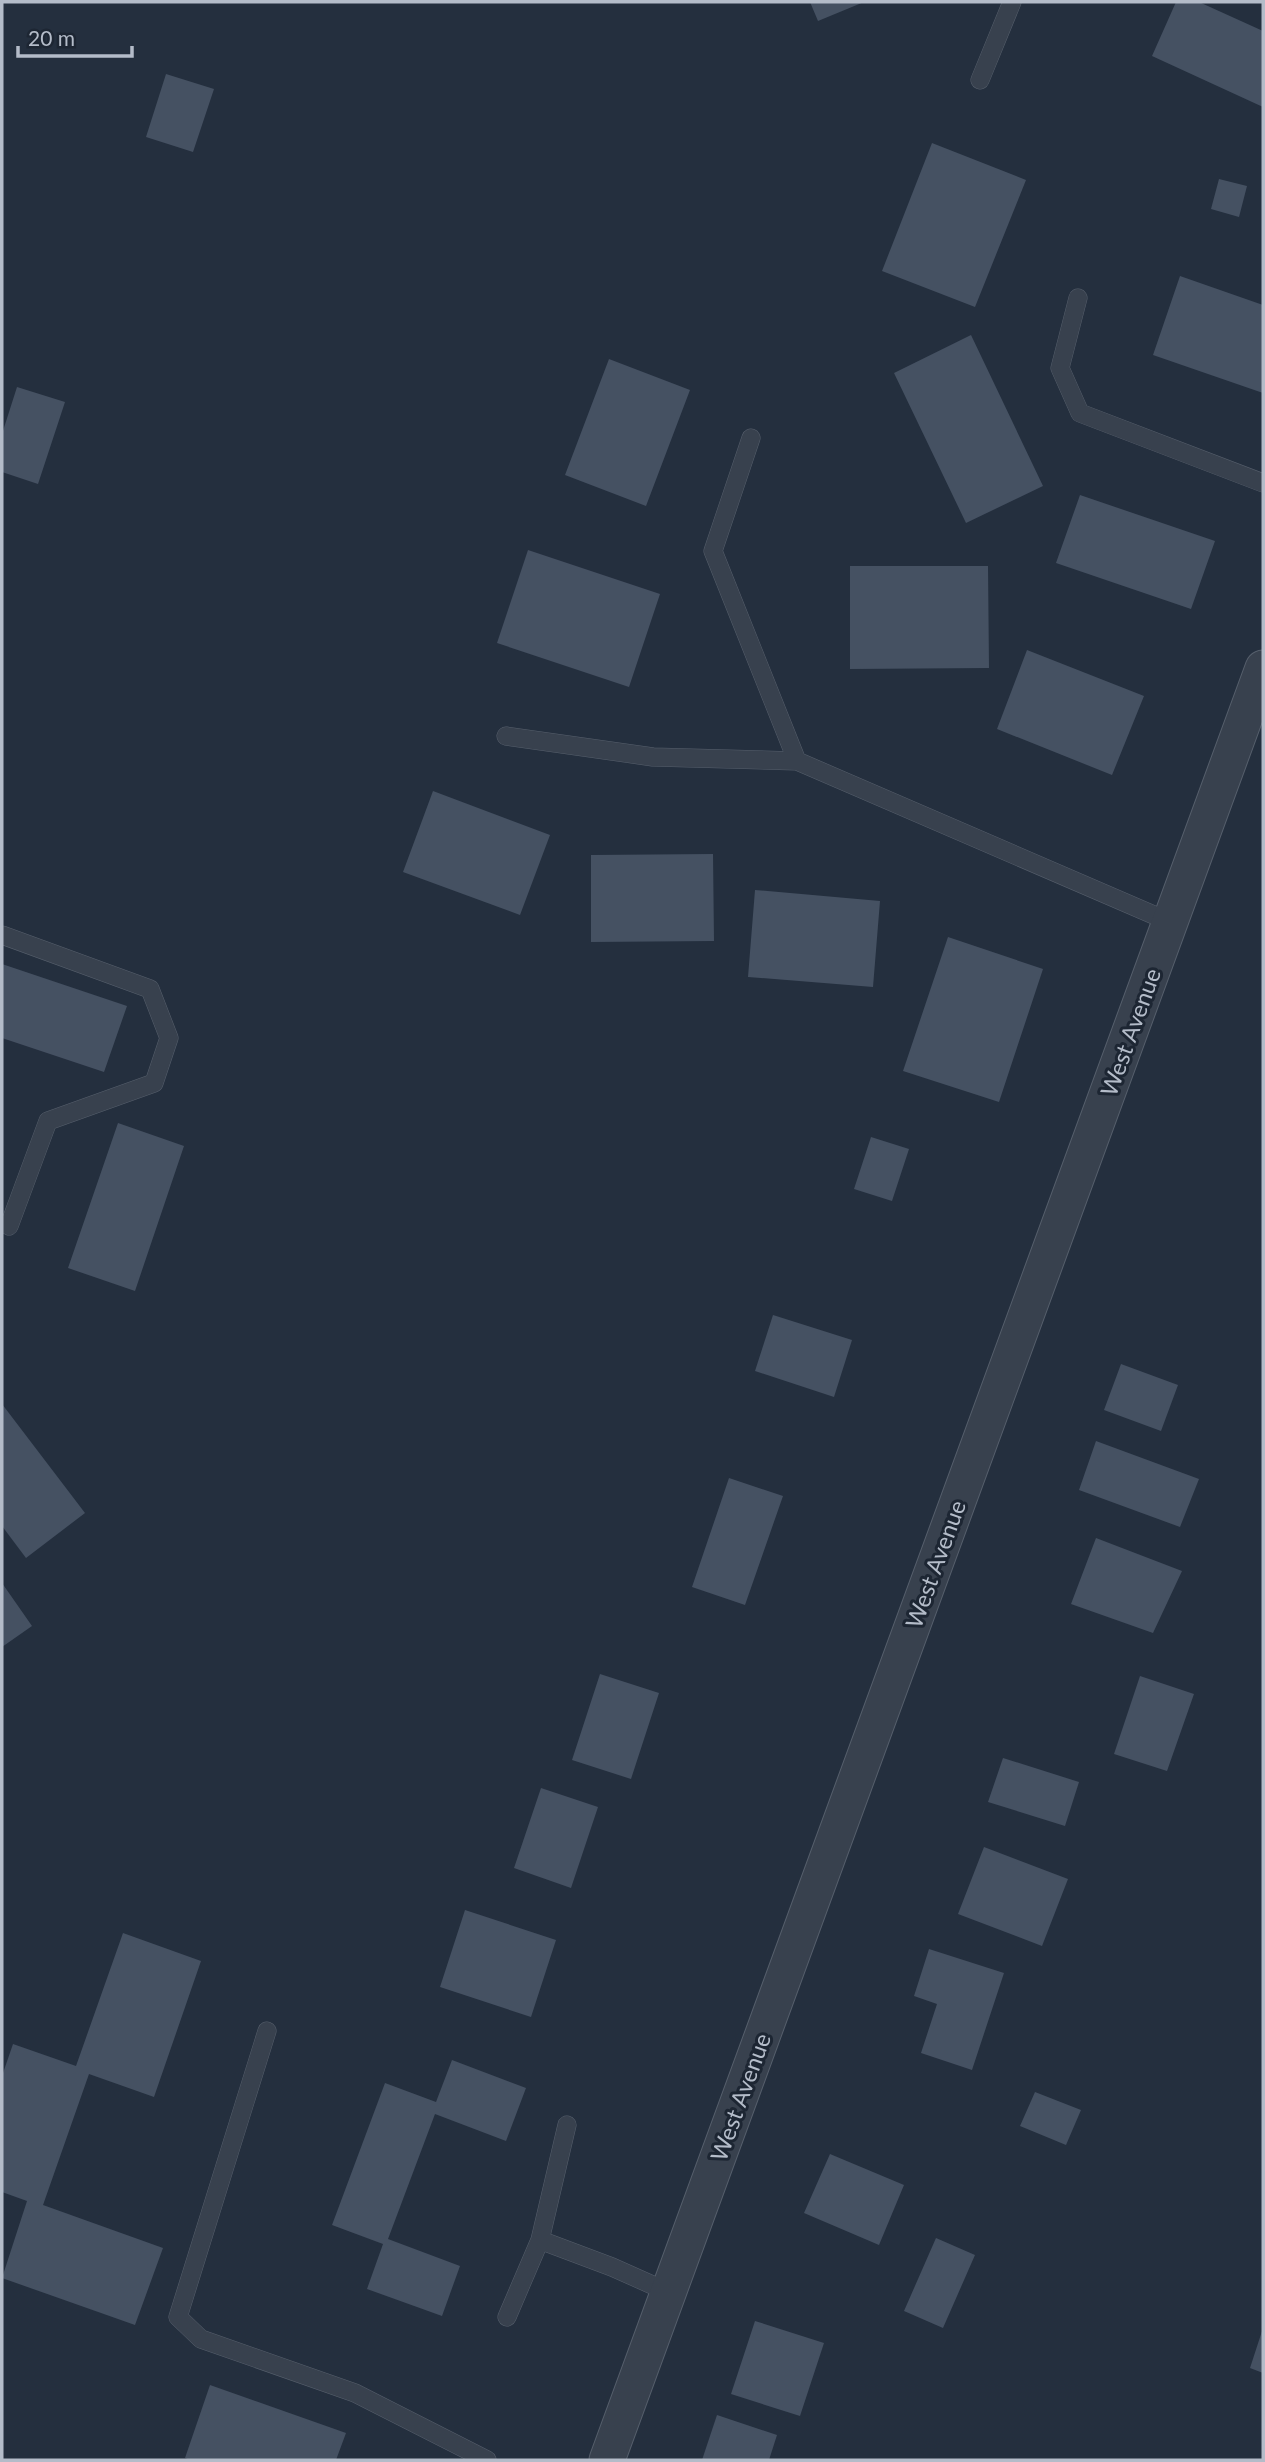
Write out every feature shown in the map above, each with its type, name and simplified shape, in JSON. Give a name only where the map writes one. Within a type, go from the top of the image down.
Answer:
[{"type":"street","name":"West Avenue","points":[[607,2460],[1263,668]]},
{"type":"lane","points":[[981,80],[1012,2]]},
{"type":"lane","points":[[1078,298],[1060,368],[1080,412],[1263,483]]},
{"type":"lane","points":[[751,438],[713,551],[797,761]]},
{"type":"lane","points":[[506,736],[653,757],[797,761],[1170,922]]},
{"type":"lane","points":[[2,936],[149,989],[169,1038],[154,1083],[48,1121],[9,1226]]},
{"type":"lane","points":[[267,2031],[178,2317],[201,2339],[355,2393],[487,2460]]},
{"type":"lane","points":[[507,2317],[540,2240],[566,2125]]},
{"type":"lane","points":[[540,2240],[668,2292]]},
{"type":"building","points":[[810,2],[864,2],[818,21]]},
{"type":"building","points":[[1176,2],[1199,2],[1263,31],[1263,107],[1152,56]]},
{"type":"building","points":[[166,74],[214,89],[193,152],[146,137]]},
{"type":"building","points":[[932,143],[1026,180],[975,307],[882,271]]},
{"type":"building","points":[[1219,179],[1247,186],[1239,217],[1211,209]]},
{"type":"building","points":[[1180,276],[1263,305],[1263,393],[1153,355]]},
{"type":"building","points":[[971,335],[1043,486],[966,523],[894,373]]},
{"type":"building","points":[[609,359],[690,390],[646,506],[565,475]]},
{"type":"building","points":[[17,387],[65,402],[38,484],[2,472],[2,434]]},
{"type":"building","points":[[1080,495],[1215,541],[1191,609],[1056,563]]},
{"type":"building","points":[[528,550],[660,594],[629,687],[497,643]]},
{"type":"building","points":[[850,566],[988,566],[989,668],[850,669]]},
{"type":"building","points":[[1027,650],[1144,696],[1112,775],[997,729]]},
{"type":"building","points":[[433,791],[550,835],[520,915],[403,872]]},
{"type":"building","points":[[713,854],[714,941],[591,942],[591,855]]},
{"type":"building","points":[[755,890],[880,901],[873,987],[748,977]]},
{"type":"building","points":[[948,937],[1043,969],[999,1102],[903,1071]]},
{"type":"building","points":[[2,964],[127,1006],[104,1072],[2,1038]]},
{"type":"building","points":[[118,1123],[184,1146],[135,1291],[68,1268]]},
{"type":"building","points":[[871,1137],[909,1149],[892,1201],[854,1189]]},
{"type":"building","points":[[773,1315],[852,1340],[834,1397],[755,1371]]},
{"type":"building","points":[[1121,1364],[1178,1385],[1161,1431],[1104,1410]]},
{"type":"building","points":[[2,1404],[85,1513],[26,1558],[2,1526]]},
{"type":"building","points":[[1096,1441],[1199,1479],[1180,1527],[1079,1490]]},
{"type":"building","points":[[729,1478],[783,1496],[745,1605],[692,1587]]},
{"type":"building","points":[[1096,1538],[1182,1571],[1153,1633],[1071,1604]]},
{"type":"building","points":[[2,1583],[32,1626],[2,1647]]},
{"type":"building","points":[[600,1674],[659,1693],[631,1779],[572,1760]]},
{"type":"building","points":[[1140,1676],[1194,1694],[1167,1771],[1114,1754]]},
{"type":"building","points":[[1003,1758],[1079,1782],[1065,1826],[988,1802]]},
{"type":"building","points":[[541,1788],[598,1807],[571,1888],[514,1868]]},
{"type":"building","points":[[984,1847],[1068,1879],[1042,1946],[958,1914]]},
{"type":"building","points":[[465,1910],[556,1940],[531,2017],[440,1987]]},
{"type":"building","points":[[123,1933],[201,1961],[154,2097],[89,2074],[43,2205],[163,2248],[135,2325],[2,2278],[27,2201],[2,2192],[2,2076],[13,2044],[76,2066]]},
{"type":"building","points":[[929,1949],[1004,1973],[972,2070],[921,2053],[937,2004],[914,1996]]},
{"type":"building","points":[[452,2060],[526,2088],[506,2141],[435,2114],[388,2239],[460,2266],[442,2316],[367,2289],[383,2244],[332,2225],[385,2083],[436,2102]]},
{"type":"building","points":[[1035,2092],[1081,2110],[1066,2145],[1020,2126]]},
{"type":"building","points":[[830,2154],[904,2185],[879,2245],[804,2213]]},
{"type":"building","points":[[936,2238],[975,2255],[943,2328],[904,2311]]},
{"type":"building","points":[[755,2321],[824,2343],[800,2416],[731,2394]]},
{"type":"building","points":[[1263,2328],[1263,2373],[1250,2368]]},
{"type":"building","points":[[210,2385],[346,2433],[336,2460],[185,2458]]},
{"type":"building","points":[[717,2415],[777,2435],[769,2460],[702,2460]]}]
